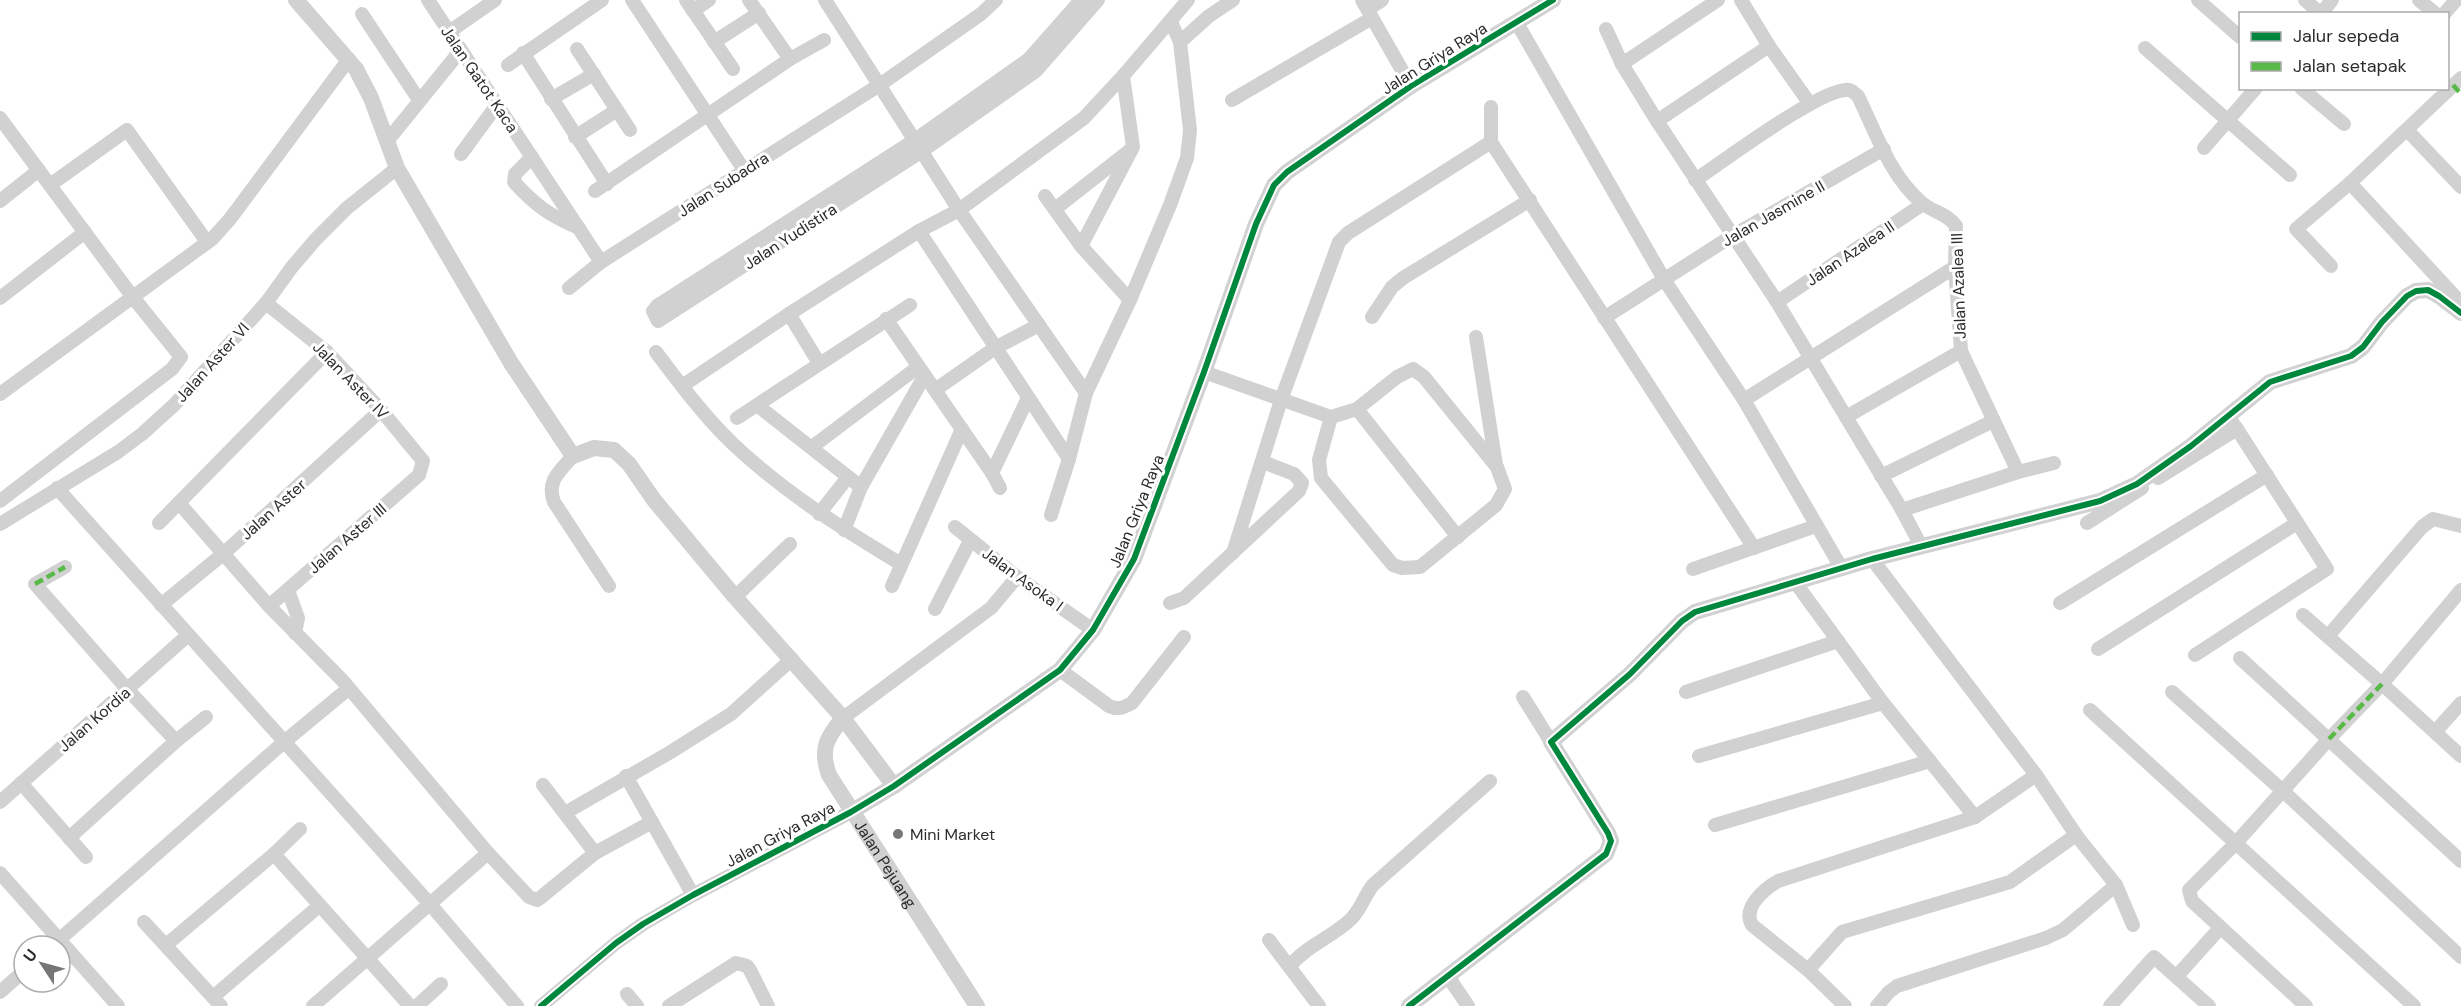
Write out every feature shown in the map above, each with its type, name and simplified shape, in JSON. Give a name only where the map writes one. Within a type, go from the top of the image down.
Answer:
[{"type":"street","points":[[296,0],[350,59],[371,98],[397,168],[511,363],[573,456]]},
{"type":"street","name":"Jalan Gatot Kaca","points":[[428,0],[602,262]]},
{"type":"street","points":[[449,32],[495,0]]},
{"type":"street","points":[[508,65],[602,0]]},
{"type":"street","points":[[632,0],[744,170]]},
{"type":"street","points":[[709,0],[690,5],[733,69]]},
{"type":"street","points":[[749,0],[790,59]]},
{"type":"street","points":[[825,0],[881,84],[959,210],[1086,393]]},
{"type":"street","name":"Jalan Subadra","points":[[569,288],[602,262],[881,84],[981,14],[996,0]]},
{"type":"street","points":[[919,145],[1029,59],[1081,0]]},
{"type":"street","points":[[919,145],[1036,71],[1098,0]]},
{"type":"street","points":[[682,386],[919,231],[959,210],[1083,118],[1123,76],[1188,0]]},
{"type":"street","points":[[1180,42],[1209,16],[1233,0]]},
{"type":"street","points":[[1232,100],[1382,0]]},
{"type":"street","name":"Jalan Griya Raya","points":[[541,1006],[616,943],[643,924],[693,895],[851,812],[894,786],[1060,670],[1093,630],[1134,559],[1256,224],[1274,185],[1287,172],[1411,86],[1553,0]]},
{"type":"street","points":[[1622,64],[1718,0]]},
{"type":"street","points":[[1695,180],[1810,104],[1769,46],[1741,0]]},
{"type":"street","points":[[2198,0],[2239,35]]},
{"type":"street","points":[[2305,0],[2319,12]]},
{"type":"street","points":[[2323,12],[2332,0]]},
{"type":"street","points":[[2419,0],[2434,12]]},
{"type":"street","points":[[2446,12],[2456,0]]},
{"type":"street","points":[[1368,9],[1411,86]]},
{"type":"street","points":[[363,14],[419,100]]},
{"type":"street","points":[[714,42],[759,14]]},
{"type":"street","points":[[1051,515],[1069,459],[1086,393],[1130,300],[1187,158],[1190,130],[1180,42],[1171,22]]},
{"type":"street","points":[[1517,23],[1665,280],[1744,400],[1842,569]]},
{"type":"street","points":[[1606,29],[1622,64],[1695,180],[1777,302],[1902,510],[1921,546]]},
{"type":"street","points":[[523,53],[575,137],[601,187],[790,59],[824,40]]},
{"type":"street","points":[[1657,121],[1769,46]]},
{"type":"street","points":[[2145,48],[2290,175]]},
{"type":"street","points":[[577,49],[630,130]]},
{"type":"street","points":[[387,141],[461,50]]},
{"type":"street","points":[[0,394],[207,242],[230,219],[350,59]]},
{"type":"street","points":[[551,99],[594,74]]},
{"type":"street","points":[[1081,246],[1133,147],[1123,76]]},
{"type":"street","points":[[2331,266],[2296,229],[2458,85]]},
{"type":"street","name":"Jalan Azalea III","points":[[1810,104],[1845,90],[1858,96],[1898,177],[1923,204],[1947,217],[1956,226],[1955,267],[1960,351],[2018,472]]},
{"type":"street","points":[[2204,148],[2254,90]]},
{"type":"street","points":[[2303,90],[2344,124]]},
{"type":"street","points":[[461,154],[497,105]]},
{"type":"street","points":[[1491,107],[1491,142],[1754,548]]},
{"type":"street","points":[[575,137],[617,110]]},
{"type":"street","points":[[0,117],[132,296],[181,357],[172,369],[0,501]]},
{"type":"street","points":[[50,185],[126,130],[207,242]]},
{"type":"street","points":[[2407,130],[2461,187]]},
{"type":"street","points":[[1233,553],[1281,400],[1341,239],[1491,142]]},
{"type":"street","name":"Jalan Yudistira","points":[[919,145],[658,321],[653,311],[657,306],[919,145]]},
{"type":"street","points":[[1055,210],[1133,147]]},
{"type":"street","name":"Jalan Jasmine II","points":[[1604,318],[1732,236],[1884,149]]},
{"type":"street","points":[[532,157],[515,174],[514,182],[533,203],[556,218],[579,228]]},
{"type":"street","name":"Jalan Aster VI","points":[[0,524],[118,452],[142,434],[174,405],[266,303],[316,239],[347,208],[397,168]]},
{"type":"street","points":[[0,201],[39,170]]},
{"type":"street","points":[[2350,183],[2461,303]]},
{"type":"street","points":[[1045,196],[1081,246],[1130,300]]},
{"type":"street","points":[[1372,317],[1392,287],[1402,278],[1530,200]]},
{"type":"street","name":"Jalan Azalea II","points":[[1777,302],[1923,204]]},
{"type":"street","points":[[919,231],[1069,459]]},
{"type":"street","points":[[0,298],[85,232]]},
{"type":"street","points":[[1744,400],[1955,267]]},
{"type":"street","points":[[2087,523],[2232,422],[2270,382],[2357,351],[2382,322],[2416,291],[2428,290],[2461,313]]},
{"type":"street","name":"Jalan Aster IV","points":[[266,303],[327,352],[420,455],[423,461],[422,468]]},
{"type":"street","points":[[737,418],[910,305]]},
{"type":"street","points":[[789,314],[819,363]]},
{"type":"street","points":[[886,319],[1000,488]]},
{"type":"street","points":[[935,390],[995,348],[1039,325]]},
{"type":"street","points":[[1331,417],[1319,460],[1321,478],[1387,560],[1402,568],[1420,567],[1496,505],[1504,489],[1497,467],[1476,337]]},
{"type":"street","points":[[1846,417],[1960,351]]},
{"type":"street","points":[[159,523],[327,352]]},
{"type":"street","points":[[656,352],[682,386],[733,444],[819,514],[901,564]]},
{"type":"street","points":[[1204,372],[1331,417],[1357,409],[1397,377],[1413,369],[1424,377],[1497,467]]},
{"type":"street","points":[[812,447],[921,371]]},
{"type":"street","points":[[844,530],[861,487],[921,371]]},
{"type":"street","points":[[992,473],[1028,398]]},
{"type":"street","points":[[758,406],[861,487]]},
{"type":"street","points":[[1357,409],[1458,537]]},
{"type":"street","name":"Jalan Aster","points":[[161,605],[223,554],[381,410]]},
{"type":"street","points":[[1881,476],[1993,421]]},
{"type":"street","points":[[2195,655],[2327,569],[2232,422]]},
{"type":"street","points":[[1551,742],[1630,674],[1682,621],[1695,612],[1872,559],[2100,501],[2137,484],[2191,446],[2232,422]]},
{"type":"street","points":[[892,586],[962,429]]},
{"type":"street","points":[[609,586],[551,494],[554,478],[573,456],[594,448],[614,450],[629,464],[654,500],[735,597],[843,718],[894,786]]},
{"type":"street","points":[[1170,603],[1184,598],[1293,498],[1301,487],[1302,483],[1297,476],[1263,462]]},
{"type":"street","points":[[1902,510],[2018,472],[2054,463]]},
{"type":"street","name":"Jalan Aster III","points":[[269,606],[419,475],[422,468]]},
{"type":"street","points":[[2060,603],[2267,475]]},
{"type":"street","points":[[819,514],[848,477]]},
{"type":"street","points":[[57,488],[187,636],[429,903],[518,1006]]},
{"type":"street","points":[[179,503],[269,606],[348,689],[488,853],[529,897],[537,900],[595,853],[652,822]]},
{"type":"street","points":[[2328,636],[2422,527],[2433,519],[2461,526]]},
{"type":"street","points":[[2098,649],[2297,523]]},
{"type":"street","points":[[1694,569],[1816,526]]},
{"type":"street","name":"Jalan Asoka I","points":[[955,527],[1017,577],[1093,630]]},
{"type":"street","points":[[935,609],[970,541]]},
{"type":"street","points":[[735,597],[790,544]]},
{"type":"street","points":[[1872,559],[2036,775],[2076,835],[2116,885],[2133,925]]},
{"type":"street","points":[[65,567],[35,584],[176,741]]},
{"type":"street","points":[[843,718],[991,608],[1017,577]]},
{"type":"street","points":[[1796,582],[1883,703],[1975,817]]},
{"type":"street","points":[[288,590],[298,618],[295,633]]},
{"type":"street","points":[[2306,1006],[2192,901],[2189,890],[2235,844],[2329,739],[2382,684],[2461,590]]},
{"type":"street","points":[[2303,615],[2461,756]]},
{"type":"street","name":"Jalan Kordia","points":[[0,802],[187,636]]},
{"type":"street","points":[[1060,670],[1109,706],[1116,709],[1124,708],[1132,703],[1184,637]]},
{"type":"street","points":[[1686,692],[1838,641]]},
{"type":"street","points":[[2240,658],[2461,861]]},
{"type":"street","points":[[565,813],[731,714],[792,659]]},
{"type":"street","points":[[66,934],[284,742],[348,689]]},
{"type":"street","points":[[2172,692],[2283,791],[2461,957]]},
{"type":"street","points":[[1409,1006],[1449,978],[1599,861],[1609,849],[1611,841],[1608,832],[1523,697]]},
{"type":"street","points":[[1699,756],[1883,703]]},
{"type":"street","points":[[2435,732],[2461,703]]},
{"type":"street","points":[[2090,710],[2414,1006]]},
{"type":"street","points":[[69,838],[176,741],[206,717]]},
{"type":"street","name":"Jalan Pejuang","points":[[843,718],[834,728],[824,752],[829,775],[977,1006]]},
{"type":"street","points":[[1715,825],[1930,761]]},
{"type":"street","points":[[1845,1006],[1808,970],[1749,921],[1749,912],[1754,903],[1769,886],[1778,881],[1975,817],[2036,775]]},
{"type":"street","points":[[626,776],[693,895]]},
{"type":"street","points":[[1290,966],[1350,920],[1373,885],[1490,781]]},
{"type":"street","points":[[21,783],[86,857]]},
{"type":"street","points":[[543,785],[595,853]]},
{"type":"street","points":[[166,945],[274,854],[300,829]]},
{"type":"street","points":[[1808,970],[1842,932],[2010,882],[2076,835]]},
{"type":"street","points":[[313,1006],[488,853]]},
{"type":"street","points":[[274,854],[410,1006]]},
{"type":"street","points":[[0,873],[5,889],[46,934]]},
{"type":"street","points":[[1877,1006],[1897,986],[2046,938],[2063,930],[2116,885]]},
{"type":"street","points":[[144,922],[217,1001],[319,906]]},
{"type":"street","points":[[2176,976],[2220,928]]},
{"type":"street","points":[[1269,940],[1319,1006]]},
{"type":"street","points":[[2110,1006],[2154,957],[2209,1006]]},
{"type":"street","points":[[72,961],[118,1006]]},
{"type":"street","points":[[669,1006],[686,1001],[736,963],[747,966],[750,970],[768,1006]]},
{"type":"street","points":[[1449,978],[1468,1006]]},
{"type":"street","points":[[0,992],[12,982]]},
{"type":"street","points":[[417,1006],[441,984]]},
{"type":"street","points":[[627,994],[637,1006]]},
{"type":"marked path","points":[[2453,85],[2461,94]]},
{"type":"marked path","points":[[35,584],[65,567]]},
{"type":"marked path","points":[[2329,739],[2382,684]]},
{"type":"cycle path","points":[[541,1006],[616,943],[643,924],[693,895],[851,812],[894,786],[1060,670],[1093,630],[1134,559],[1256,224],[1274,185],[1287,172],[1411,86],[1553,0]]},
{"type":"cycle path","points":[[1409,1006],[1606,854],[1611,841],[1608,833],[1551,742],[1630,674],[1682,621],[1695,612],[1872,559],[2100,501],[2137,484],[2191,446],[2270,382],[2351,356],[2363,347],[2382,322],[2407,296],[2416,291],[2428,290],[2461,313]]},
{"type":"place","name":"Mini Market","points":[[898,834]]}]
